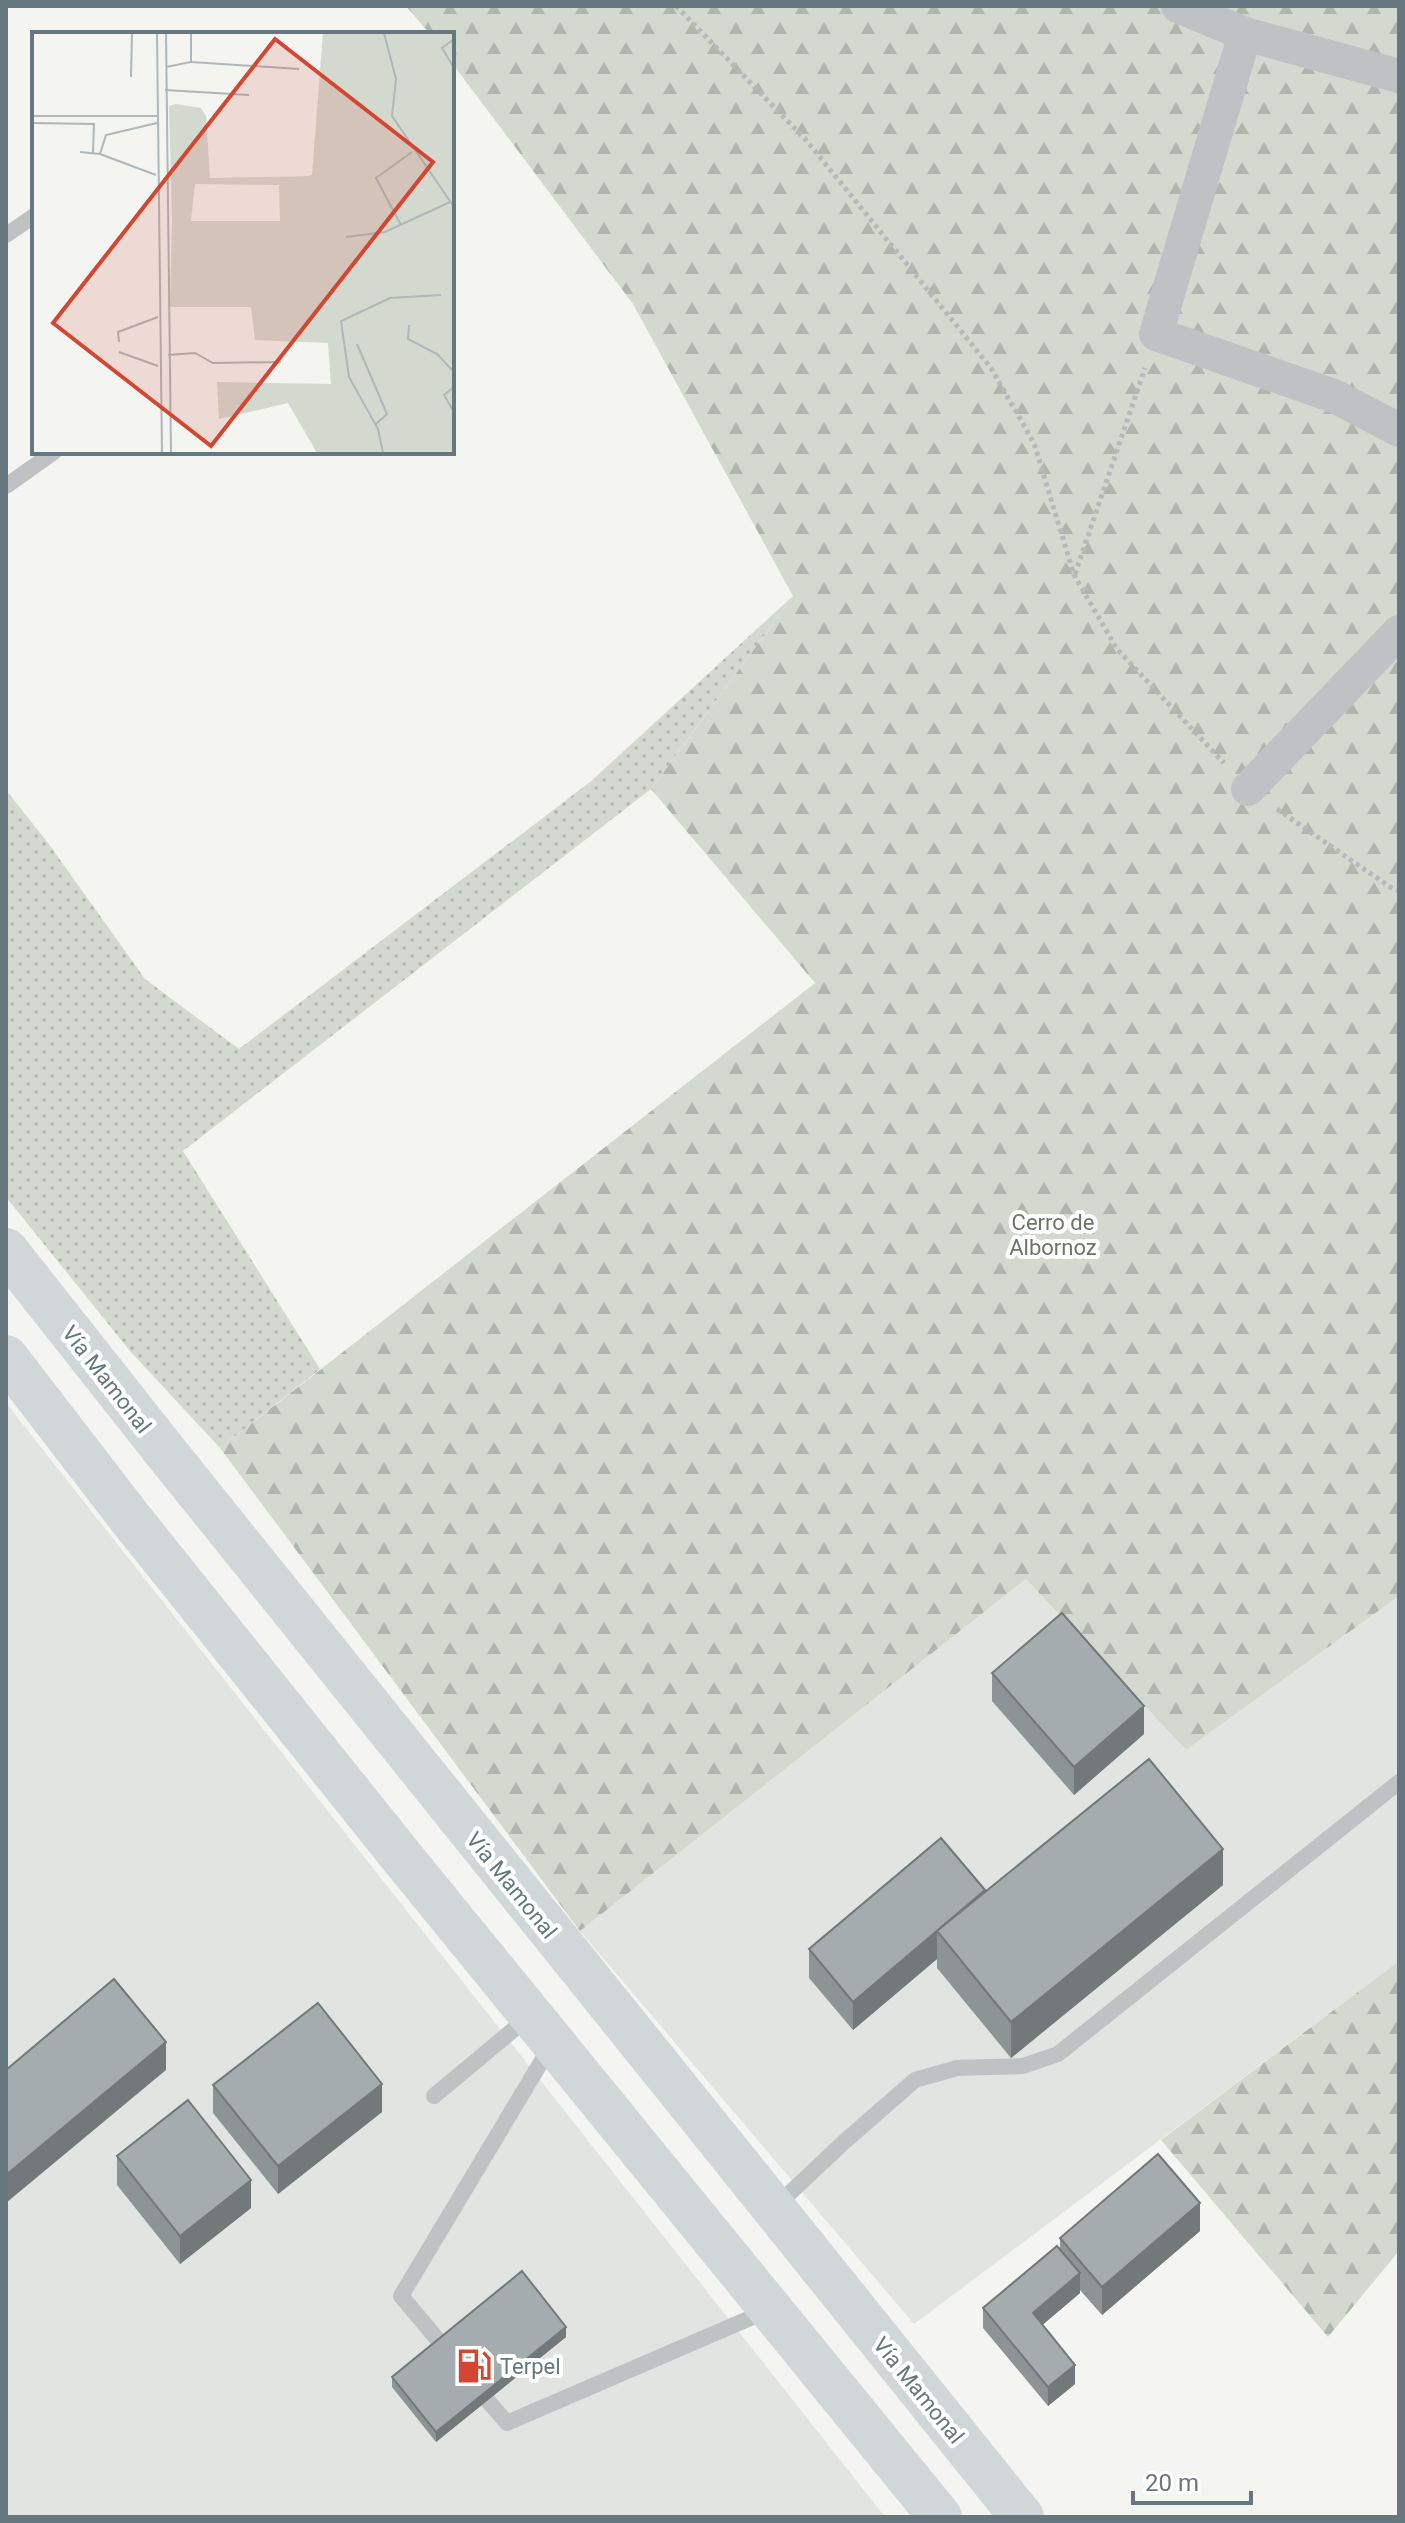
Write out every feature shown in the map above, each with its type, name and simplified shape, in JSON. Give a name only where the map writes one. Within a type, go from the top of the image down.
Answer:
[{"type":"main road","name":"Vía Mamonal","points":[[6,1250],[1022,2517]]},
{"type":"main road","points":[[6,1357],[130,1518],[940,2517]]},
{"type":"street","points":[[1178,6],[1245,34],[1399,76]]},
{"type":"street","points":[[1245,34],[1156,334],[1334,396],[1399,430]]},
{"type":"street","points":[[1248,789],[1399,632]]},
{"type":"lane","points":[[6,235],[32,217]]},
{"type":"lane","points":[[6,486],[51,454]]},
{"type":"lane","points":[[773,2209],[915,2080],[957,2068],[1023,2066],[1058,2054],[1399,1782]]},
{"type":"lane","points":[[434,2096],[542,2028]]},
{"type":"lane","points":[[443,2346],[401,2296],[542,2028]]},
{"type":"lane","points":[[488,2401],[507,2423],[770,2310]]},
{"type":"path","points":[[676,6],[806,140],[991,368],[1034,443],[1074,575],[1117,649],[1248,789],[1399,891]]},
{"type":"path","points":[[1074,575],[1156,334]]},
{"type":"shaded area","points":[[6,1403],[885,2517],[6,2517]]},
{"type":"shaded area","points":[[1026,1579],[1186,1750],[1399,1596],[1399,1961],[914,2324],[580,1931]]},
{"type":"green space","name":"Cerro de Albornoz","points":[[406,6],[1399,6],[1399,1596],[1186,1750],[1026,1579],[580,1931],[220,1448],[815,983],[651,789],[793,596],[633,304],[454,66],[454,32],[428,32]]},
{"type":"green space","points":[[793,596],[651,789],[183,1151],[320,1369],[220,1448],[130,1351],[6,1197],[6,790],[48,843],[145,979],[239,1049],[590,782]]},
{"type":"green space","points":[[1399,1961],[1399,2251],[1328,2337],[1161,2140]]},
{"type":"building","points":[[1062,1613],[1144,1706],[1074,1767],[992,1673]]},
{"type":"building","points":[[1149,1759],[1223,1849],[1011,2022],[937,1931]]},
{"type":"building","points":[[941,1838],[985,1890],[853,2002],[809,1949]]},
{"type":"building","points":[[114,1979],[166,2042],[6,2175],[6,2070]]},
{"type":"building","points":[[318,2003],[382,2084],[278,2166],[213,2085]]},
{"type":"building","points":[[188,2100],[251,2180],[180,2236],[117,2156]]},
{"type":"building","points":[[1158,2154],[1200,2203],[1102,2287],[1060,2238]]},
{"type":"building","points":[[1057,2246],[1080,2273],[1033,2313],[1075,2365],[1048,2387],[983,2308]]},
{"type":"building","name":"Terpel","points":[[522,2271],[566,2327],[436,2432],[392,2377]]},
{"type":"place","name":"Terpel","points":[[474,2366]]}]
